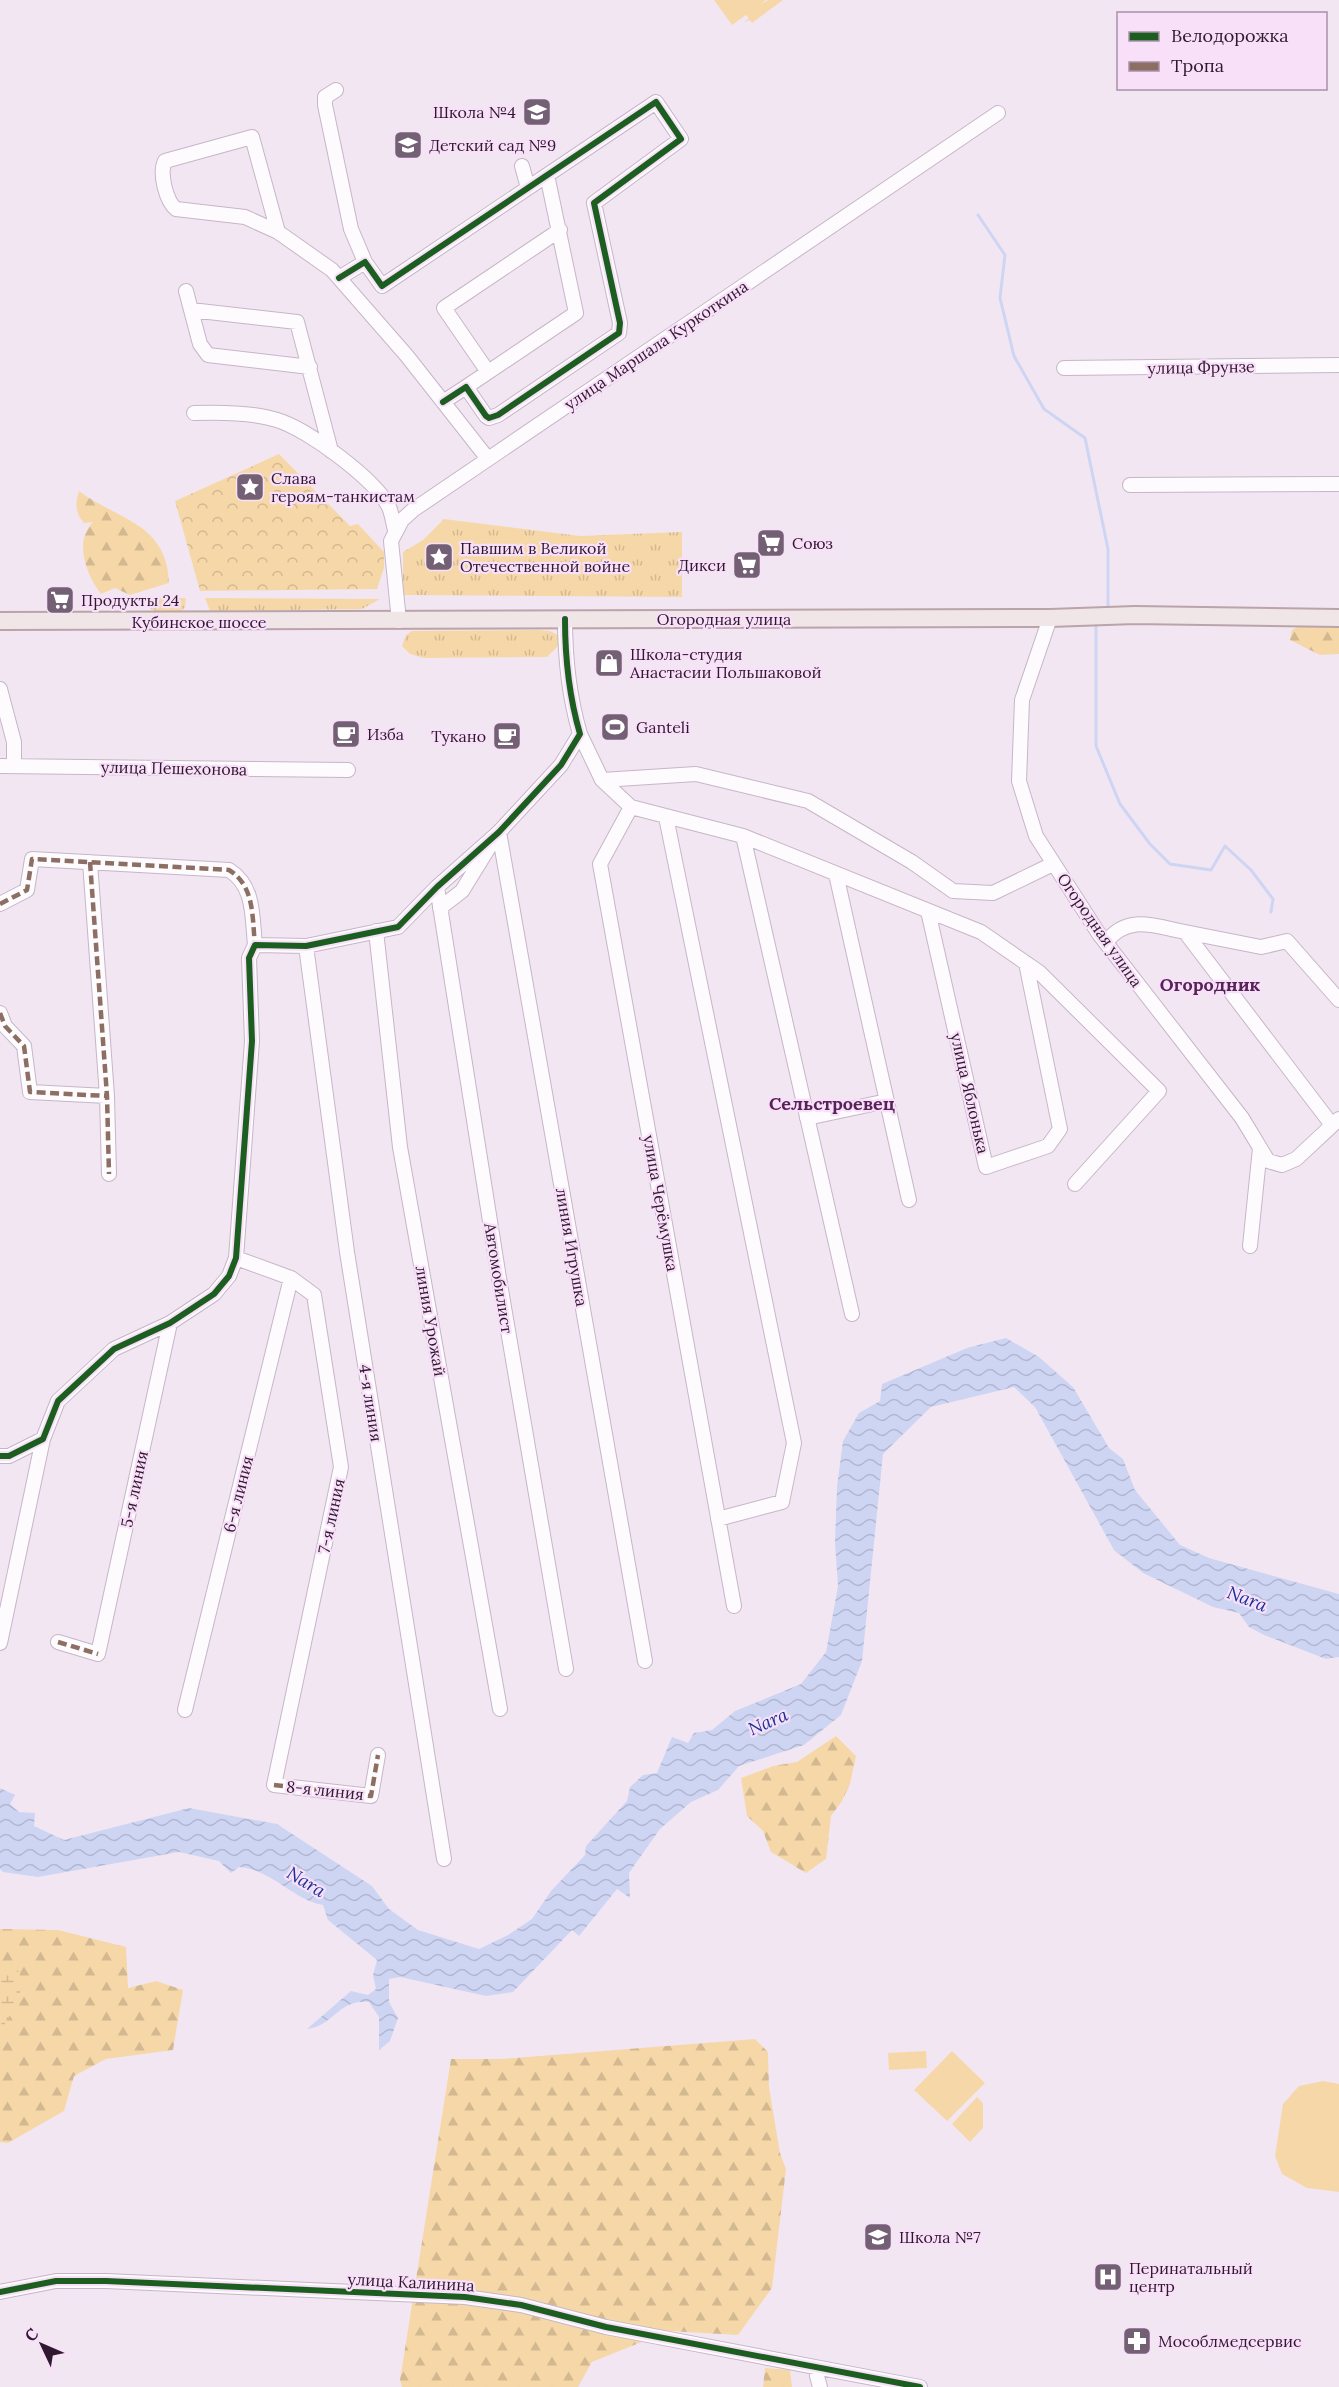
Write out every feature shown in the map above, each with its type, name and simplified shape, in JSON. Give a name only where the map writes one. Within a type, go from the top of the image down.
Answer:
[{"type":"main road","name":"Огородная улица","points":[[399,621],[1050,618],[1135,615],[1339,618]]},
{"type":"main road","name":"Кубинское шоссе","points":[[0,621],[399,621]]},
{"type":"street","points":[[336,90],[325,97],[325,105],[351,229],[365,262],[382,286],[656,102],[681,139],[594,203],[620,323],[619,333],[498,416],[486,416],[466,387]]},
{"type":"street","name":"улица Маршала Куркоткина","points":[[395,530],[413,510],[998,113]]},
{"type":"street","points":[[278,232],[252,137],[165,161],[162,173],[171,205],[176,209],[245,217],[278,232],[332,270],[488,459]]},
{"type":"street","points":[[522,166],[528,188]]},
{"type":"street","points":[[443,402],[576,313],[547,175]]},
{"type":"street","points":[[488,372],[445,313],[444,308],[560,230]]},
{"type":"street","points":[[339,278],[365,262]]},
{"type":"street","points":[[186,291],[200,345],[208,355],[310,367]]},
{"type":"street","points":[[191,310],[297,322],[331,451]]},
{"type":"street","name":"улица Фрунзе","points":[[1064,368],[1339,365]]},
{"type":"street","points":[[194,412],[236,413],[274,419],[307,434],[331,451],[381,495],[390,508],[395,530],[391,541],[399,621]]},
{"type":"street","points":[[1130,485],[1339,484]]},
{"type":"street","name":"Огородная улица","points":[[1050,618],[1022,700],[1019,781],[1036,836],[1106,942],[1242,1118],[1268,1161],[1282,1165],[1296,1159],[1335,1122]]},
{"type":"street","points":[[565,619],[565,656],[572,706],[580,734],[602,780],[631,807],[743,836],[981,932],[1038,972],[1159,1091],[1075,1184]]},
{"type":"street","points":[[0,689],[14,742],[7,766]]},
{"type":"street","points":[[255,945],[306,946],[398,927],[437,887],[499,832],[561,765],[580,734]]},
{"type":"street","name":"улица Пешехонова","points":[[7,766],[348,770]]},
{"type":"street","points":[[602,780],[696,774],[808,801],[912,862],[952,891],[993,893],[1053,864]]},
{"type":"street","name":"улица Черёмушка","points":[[631,807],[600,864],[734,1606]]},
{"type":"street","points":[[666,817],[794,1443],[782,1502],[718,1519]]},
{"type":"street","points":[[440,908],[462,891],[499,832]]},
{"type":"street","name":"линия Игрушка","points":[[499,832],[645,1661]]},
{"type":"street","points":[[743,836],[852,1314]]},
{"type":"street","points":[[0,904],[27,890],[32,859],[229,870],[240,877],[249,895],[255,945],[249,958],[252,1041],[236,1258],[229,1276],[214,1294],[171,1323],[114,1348],[58,1401],[43,1439],[0,1643]]},
{"type":"street","points":[[90,862],[107,1096],[109,1174]]},
{"type":"street","points":[[836,874],[909,1200]]},
{"type":"street","name":"Автомобилист","points":[[437,887],[499,1278],[566,1669]]},
{"type":"street","name":"улица Яблонька","points":[[928,911],[986,1167],[1048,1146],[1060,1129],[1026,963]]},
{"type":"street","points":[[1106,942],[1117,929],[1134,924],[1260,947],[1287,941],[1339,1000]]},
{"type":"street","name":"линия Урожай","points":[[376,931],[400,1147],[500,1709]]},
{"type":"street","points":[[1185,932],[1335,1122]]},
{"type":"street","name":"4-я линия","points":[[306,946],[347,1252],[444,1859]]},
{"type":"street","points":[[0,1013],[5,1026],[24,1046],[30,1092],[107,1096]]},
{"type":"street","points":[[807,1118],[887,1101]]},
{"type":"street","points":[[1250,1246],[1260,1148]]},
{"type":"street","name":"7-я линия","points":[[236,1258],[291,1278],[314,1295],[341,1467],[274,1785]]},
{"type":"street","name":"6-я линия","points":[[185,1710],[291,1278]]},
{"type":"street","name":"5-я линия","points":[[58,1642],[98,1654],[171,1323]]},
{"type":"street","points":[[0,1456],[9,1456],[43,1439]]},
{"type":"street","name":"8-я линия","points":[[274,1785],[371,1796],[378,1755]]},
{"type":"street","name":"улица Калинина","points":[[0,2292],[56,2281],[106,2280],[465,2297],[521,2305],[606,2327],[898,2385],[920,2387]]},
{"type":"street","points":[[819,2368],[817,2376],[820,2387]]},
{"type":"green space","points":[[714,0],[766,0],[760,5],[768,0],[783,0],[752,23],[750,20],[744,22],[749,18],[746,15],[732,25]]},
{"type":"green space","points":[[279,454],[350,526],[358,524],[384,552],[384,568],[377,589],[200,591],[175,501]]},
{"type":"green space","points":[[79,491],[138,525],[150,535],[159,547],[166,563],[169,583],[130,595],[115,588],[101,594],[91,578],[84,559],[84,539],[93,522],[84,523],[77,512]]},
{"type":"green space","points":[[444,519],[580,536],[682,532],[682,597],[403,595],[403,552],[423,540]]},
{"type":"green space","points":[[142,598],[186,598],[185,607],[181,612],[169,612],[153,610]]},
{"type":"green space","points":[[205,598],[380,599],[362,609],[210,611]]},
{"type":"green space","points":[[1302,624],[1339,625],[1339,654],[1320,655],[1290,640],[1292,630]]},
{"type":"green space","points":[[412,631],[550,631],[559,636],[560,644],[547,657],[424,658],[410,654],[402,646],[406,635]]},
{"type":"green space","points":[[836,1736],[856,1756],[850,1784],[842,1801],[831,1816],[826,1859],[806,1873],[771,1852],[763,1831],[747,1816],[741,1778],[773,1766],[797,1762]]},
{"type":"green space","points":[[0,1929],[58,1930],[126,1947],[128,1988],[156,1981],[183,1990],[173,2050],[106,2059],[74,2076],[64,2111],[8,2143],[0,2142]]},
{"type":"green space","points":[[0,1963],[20,1972],[20,1998],[0,2032]]},
{"type":"green space","points":[[755,2039],[768,2052],[769,2087],[780,2153],[786,2169],[772,2288],[738,2335],[669,2331],[592,2362],[578,2387],[402,2387],[400,2380],[451,2059],[502,2059]]},
{"type":"green space","points":[[926,2051],[927,2068],[889,2070],[888,2053]]},
{"type":"green space","points":[[952,2051],[985,2083],[947,2121],[914,2090]]},
{"type":"green space","points":[[1323,2081],[1339,2084],[1339,2192],[1307,2188],[1282,2174],[1275,2156],[1283,2104],[1299,2086]]},
{"type":"green space","points":[[977,2097],[983,2103],[983,2128],[970,2142],[952,2124]]},
{"type":"green space","points":[[765,2368],[790,2370],[792,2387],[763,2387]]},
{"type":"water","name":"Nara","points":[[1006,1338],[1039,1357],[1073,1387],[1109,1448],[1123,1459],[1135,1490],[1180,1545],[1209,1558],[1339,1594],[1339,1657],[1326,1659],[1264,1635],[1249,1627],[1239,1613],[1213,1607],[1143,1573],[1114,1550],[1035,1407],[1014,1387],[931,1407],[883,1454],[862,1661],[841,1715],[804,1745],[739,1766],[718,1790],[691,1802],[660,1829],[629,1873],[630,1898],[617,1889],[579,1936],[572,1930],[513,1992],[486,1996],[400,1977],[389,1979],[389,2002],[398,2018],[390,2041],[379,2050],[379,2017],[369,2002],[359,2002],[343,2008],[324,2023],[307,2029],[351,1991],[368,1995],[376,1989],[373,1975],[377,1960],[328,1920],[323,1905],[302,1897],[262,1873],[239,1867],[231,1873],[219,1861],[179,1852],[38,1877],[3,1872],[0,1869],[0,1788],[15,1795],[10,1804],[19,1812],[35,1813],[34,1826],[64,1840],[189,1808],[277,1824],[372,1886],[389,1909],[418,1930],[479,1949],[508,1935],[532,1919],[551,1891],[585,1855],[586,1846],[627,1801],[630,1787],[643,1775],[657,1773],[672,1737],[688,1743],[694,1733],[712,1730],[735,1711],[801,1684],[826,1652],[838,1586],[835,1543],[837,1487],[843,1441],[859,1413],[880,1401],[882,1384],[967,1348]]},
{"type":"waterway","points":[[978,215],[1005,255],[1000,298],[1014,356],[1044,409],[1085,438],[1108,549],[1108,608]]},
{"type":"waterway","points":[[1096,625],[1096,746],[1120,804],[1150,844],[1170,864],[1211,870],[1225,846],[1251,870],[1273,899],[1271,912]]},
{"type":"marked path","points":[[0,904],[27,890],[32,859],[229,870],[244,885],[248,893],[255,945]]},
{"type":"marked path","points":[[90,862],[107,1096],[109,1174]]},
{"type":"marked path","points":[[0,1013],[5,1026],[24,1046],[30,1092],[107,1096]]},
{"type":"marked path","points":[[58,1642],[98,1654]]},
{"type":"marked path","points":[[274,1785],[371,1796],[378,1755]]},
{"type":"cycle path","points":[[339,278],[365,262],[382,286],[656,102],[681,139],[594,203],[620,323],[619,333],[498,415],[489,418],[486,416],[466,387],[443,402]]},
{"type":"cycle path","points":[[0,1456],[9,1456],[43,1439],[58,1401],[114,1349],[170,1323],[214,1294],[229,1276],[236,1258],[252,1041],[249,958],[255,945],[306,946],[398,927],[437,887],[499,832],[561,765],[580,734],[568,677],[565,619]]},
{"type":"cycle path","points":[[0,2292],[56,2281],[106,2281],[465,2297],[521,2305],[606,2327],[920,2387]]},
{"type":"place","name":"Школа №4","points":[[537,112]]},
{"type":"place","name":"Детский сад №9","points":[[408,145]]},
{"type":"place","name":"Слава героям-танкистам","points":[[250,487]]},
{"type":"place","name":"Союз","points":[[771,543]]},
{"type":"place","name":"Павшим в Великой Отечественной войне","points":[[439,557]]},
{"type":"place","name":"Дикси","points":[[747,565]]},
{"type":"place","name":"Продукты 24","points":[[60,600]]},
{"type":"place","name":"Школа-студия Анастасии Польшаковой","points":[[609,663]]},
{"type":"place","name":"Ganteli","points":[[615,727]]},
{"type":"place","name":"Изба","points":[[346,734]]},
{"type":"place","name":"Тукано","points":[[507,736]]},
{"type":"place","name":"Школа №7","points":[[878,2237]]},
{"type":"place","name":"Перинатальный центр","points":[[1108,2277]]},
{"type":"place","name":"Мособлмедсервис","points":[[1137,2341]]},
{"type":"district","name":"Огородник","points":[[1210,985]]},
{"type":"district","name":"Сельстроевец","points":[[832,1104]]}]
